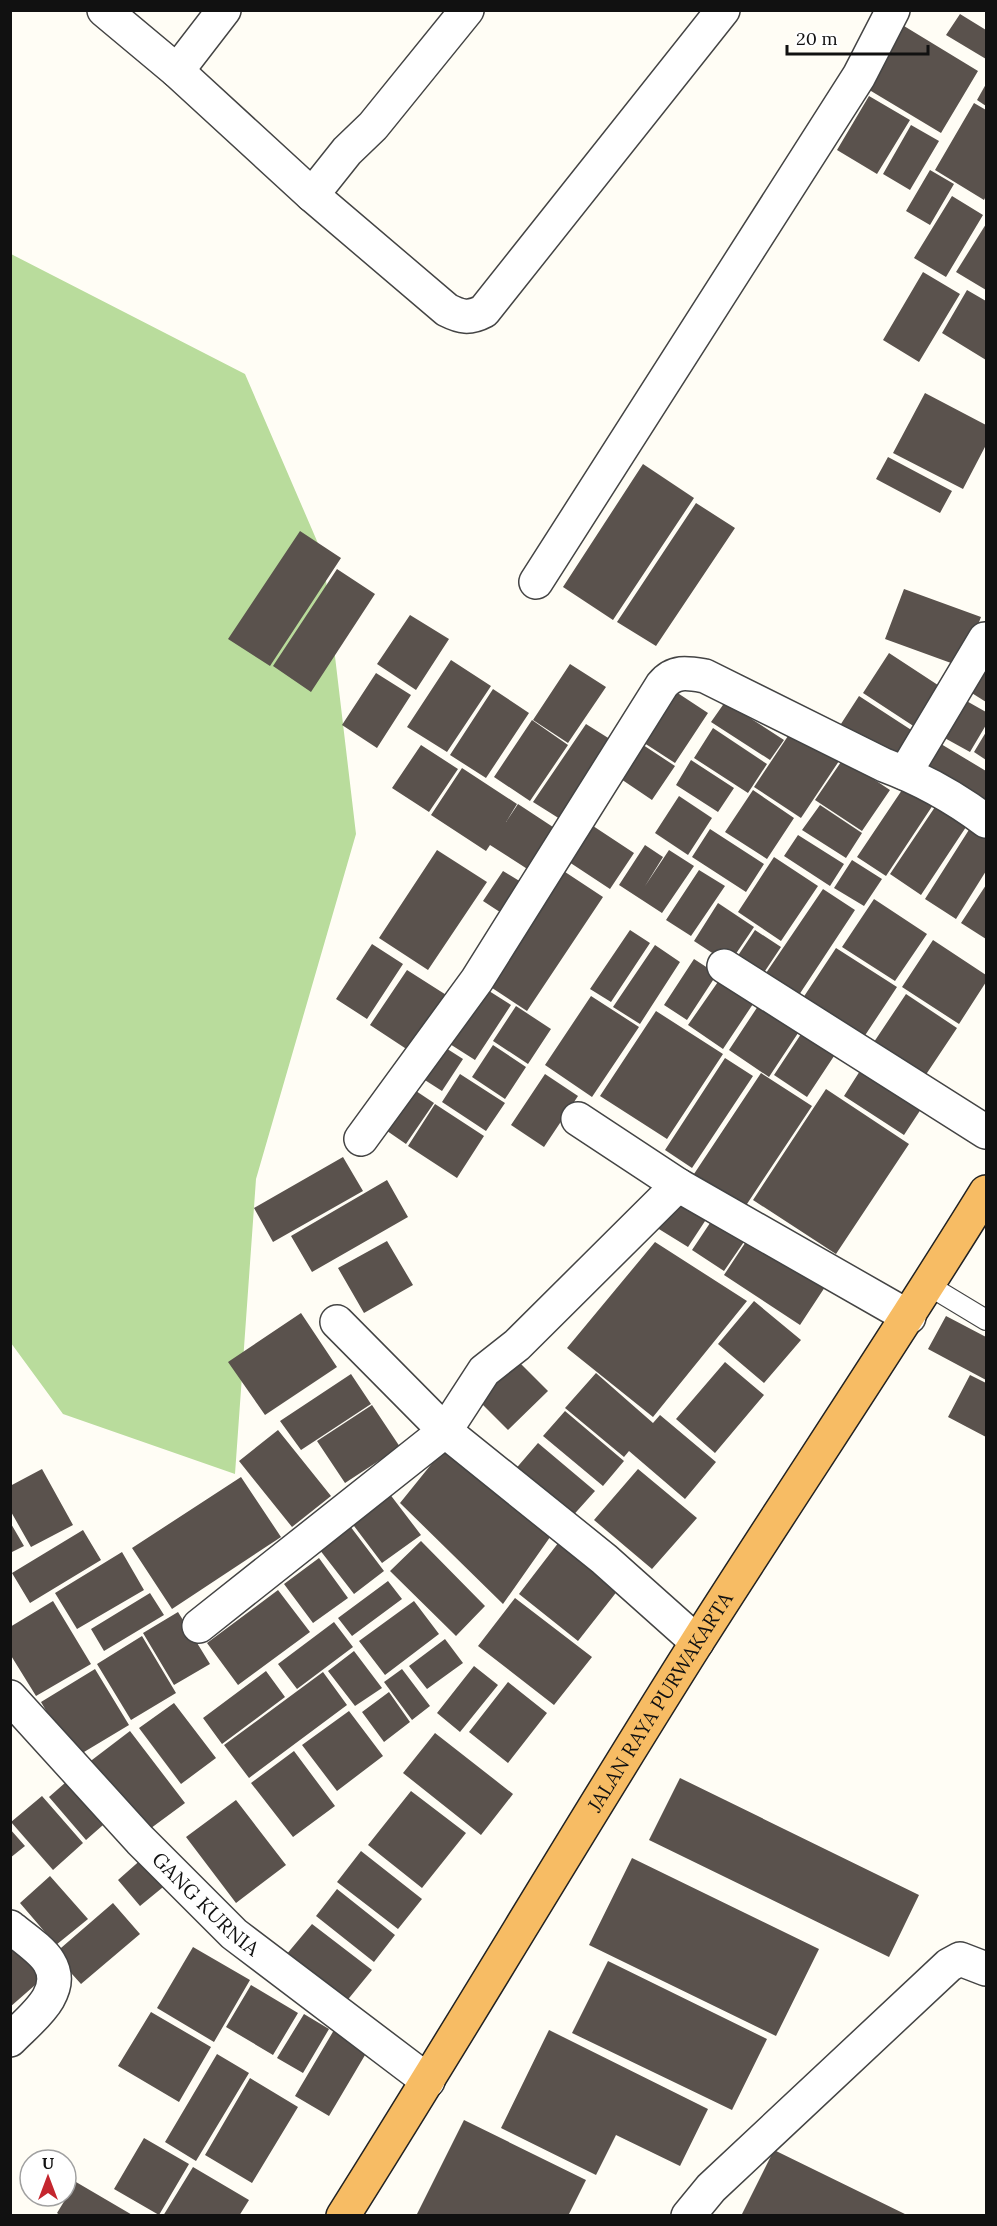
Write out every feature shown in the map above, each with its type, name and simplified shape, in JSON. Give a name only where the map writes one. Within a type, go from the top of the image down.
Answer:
[{"type":"highway","name":"JALAN RAYA PURWAKARTA","points":[[343,2216],[698,1642],[909,1317],[987,1192]]},
{"type":"street","points":[[104,10],[177,71],[312,195],[447,310],[462,317],[474,316],[483,311],[723,10]]},
{"type":"street","points":[[177,71],[224,10]]},
{"type":"street","points":[[312,195],[347,152],[373,126],[467,10]]},
{"type":"street","points":[[536,582],[859,76],[893,10]]},
{"type":"street","points":[[905,772],[985,639]]},
{"type":"street","points":[[361,1139],[477,980],[670,675],[687,673],[705,676],[884,765],[905,772],[952,796],[987,821]]},
{"type":"street","points":[[724,966],[987,1132]]},
{"type":"street","points":[[578,1119],[678,1185],[909,1317]]},
{"type":"street","points":[[199,1626],[445,1431],[483,1371],[517,1345],[678,1185]]},
{"type":"street","points":[[336,1322],[445,1431],[604,1559],[698,1642]]},
{"type":"street","name":"GANG KURNIA","points":[[10,1696],[140,1840],[234,1934],[428,2081]]},
{"type":"street","points":[[10,1927],[49,1960],[53,1970],[54,1988],[50,1998],[10,2040]]},
{"type":"street","points":[[688,2216],[711,2188],[949,1965],[960,1959],[987,1969]]},
{"type":"lane","points":[[928,1286],[987,1320]]},
{"type":"green space","points":[[11,254],[245,374],[323,555],[356,834],[256,1179],[235,1474],[63,1414],[11,1343]]},
{"type":"building","points":[[960,14],[986,30],[986,59],[946,35]]},
{"type":"building","points":[[904,26],[978,71],[941,133],[866,88]]},
{"type":"building","points":[[986,84],[986,106],[977,100]]},
{"type":"building","points":[[869,96],[910,120],[877,174],[837,150]]},
{"type":"building","points":[[974,103],[986,110],[986,196],[984,200],[935,170]]},
{"type":"building","points":[[911,125],[939,141],[910,190],[883,174]]},
{"type":"building","points":[[930,170],[954,184],[930,225],[906,211]]},
{"type":"building","points":[[952,196],[983,215],[946,277],[914,258]]},
{"type":"building","points":[[986,224],[986,290],[956,272]]},
{"type":"building","points":[[923,272],[960,294],[919,362],[883,340]]},
{"type":"building","points":[[967,290],[986,301],[986,360],[942,333]]},
{"type":"building","points":[[925,393],[986,425],[986,445],[963,489],[893,453]]},
{"type":"building","points":[[888,457],[952,491],[940,513],[876,479]]},
{"type":"building","points":[[643,464],[694,498],[613,620],[563,587]]},
{"type":"building","points":[[696,503],[735,528],[656,646],[617,622]]},
{"type":"building","points":[[300,531],[341,558],[270,666],[228,639]]},
{"type":"building","points":[[337,569],[375,594],[311,692],[273,666]]},
{"type":"building","points":[[904,589],[981,617],[962,667],[885,639]]},
{"type":"building","points":[[410,615],[449,639],[416,690],[377,664]]},
{"type":"building","points":[[889,653],[947,691],[921,731],[863,693]]},
{"type":"building","points":[[986,657],[986,702],[967,690]]},
{"type":"building","points":[[451,660],[491,686],[447,752],[407,727]]},
{"type":"building","points":[[570,664],[606,687],[568,743],[533,720]]},
{"type":"building","points":[[376,673],[411,695],[377,748],[342,725]]},
{"type":"building","points":[[670,688],[708,713],[675,763],[638,739]]},
{"type":"building","points":[[493,689],[529,713],[486,778],[450,755]]},
{"type":"building","points":[[859,696],[919,735],[898,766],[839,727]]},
{"type":"building","points":[[963,699],[986,712],[986,725],[970,752],[941,736]]},
{"type":"building","points":[[725,702],[784,740],[770,760],[711,722]]},
{"type":"building","points":[[532,720],[568,745],[530,801],[494,777]]},
{"type":"building","points":[[586,724],[613,741],[560,819],[533,802]]},
{"type":"building","points":[[794,727],[841,758],[801,818],[754,787]]},
{"type":"building","points":[[713,728],[767,764],[748,793],[694,758]]},
{"type":"building","points":[[986,732],[986,760],[974,752]]},
{"type":"building","points":[[637,741],[675,766],[652,800],[615,775]]},
{"type":"building","points":[[936,741],[986,771],[986,808],[920,768]]},
{"type":"building","points":[[421,745],[458,769],[429,812],[392,788]]},
{"type":"building","points":[[843,759],[890,790],[862,831],[815,800]]},
{"type":"building","points":[[691,760],[734,788],[718,812],[676,785]]},
{"type":"building","points":[[462,768],[517,804],[506,822],[518,804],[559,831],[532,872],[490,845],[486,851],[431,815]]},
{"type":"building","points":[[904,787],[933,805],[886,876],[857,857]]},
{"type":"building","points":[[753,790],[794,818],[767,859],[725,832]]},
{"type":"building","points":[[679,796],[712,818],[688,855],[655,833]]},
{"type":"building","points":[[820,805],[862,833],[846,858],[802,830]]},
{"type":"building","points":[[935,807],[966,827],[921,895],[890,874]]},
{"type":"building","points":[[587,822],[634,853],[610,889],[563,858]]},
{"type":"building","points":[[972,825],[986,835],[986,871],[956,919],[925,899]]},
{"type":"building","points":[[710,829],[764,864],[746,892],[692,857]]},
{"type":"building","points":[[798,835],[844,864],[830,886],[784,856]]},
{"type":"building","points":[[645,845],[663,857],[645,886],[669,850],[694,866],[662,913],[619,885]]},
{"type":"building","points":[[437,850],[487,882],[428,970],[379,938]]},
{"type":"building","points":[[774,857],[818,886],[781,941],[738,912]]},
{"type":"building","points":[[852,860],[882,879],[864,906],[834,888]]},
{"type":"building","points":[[556,866],[603,897],[527,1011],[480,980]]},
{"type":"building","points":[[699,870],[725,886],[691,936],[666,920]]},
{"type":"building","points":[[503,871],[526,885],[506,916],[483,901]]},
{"type":"building","points":[[986,885],[986,939],[961,923]]},
{"type":"building","points":[[823,889],[855,910],[797,998],[764,976]]},
{"type":"building","points":[[874,899],[927,934],[895,981],[842,947]]},
{"type":"building","points":[[718,903],[754,927],[729,964],[694,941]]},
{"type":"building","points":[[630,930],[650,943],[611,1002],[590,989]]},
{"type":"building","points":[[755,930],[781,947],[759,980],[733,963]]},
{"type":"building","points":[[933,940],[986,975],[986,982],[959,1024],[902,987]]},
{"type":"building","points":[[372,944],[403,964],[367,1019],[336,999]]},
{"type":"building","points":[[655,945],[680,962],[640,1024],[613,1007]]},
{"type":"building","points":[[836,948],[897,987],[860,1043],[799,1004]]},
{"type":"building","points":[[694,959],[717,974],[687,1020],[664,1005]]},
{"type":"building","points":[[407,970],[451,998],[414,1054],[370,1025]]},
{"type":"building","points":[[722,976],[757,998],[723,1049],[688,1025]]},
{"type":"building","points":[[478,984],[511,1005],[475,1060],[442,1039]]},
{"type":"building","points":[[906,994],[957,1028],[921,1082],[870,1048]]},
{"type":"building","points":[[591,996],[639,1027],[592,1097],[545,1065]]},
{"type":"building","points":[[764,997],[804,1024],[769,1077],[729,1050]]},
{"type":"building","points":[[516,1006],[551,1029],[528,1064],[493,1041]]},
{"type":"building","points":[[656,1011],[723,1054],[667,1139],[600,1096]]},
{"type":"building","points":[[807,1025],[840,1047],[807,1097],[774,1075]]},
{"type":"building","points":[[438,1043],[463,1059],[442,1091],[417,1075]]},
{"type":"building","points":[[493,1045],[526,1067],[505,1099],[472,1077]]},
{"type":"building","points":[[725,1058],[753,1076],[692,1168],[665,1150]]},
{"type":"building","points":[[865,1063],[925,1103],[904,1135],[844,1096]]},
{"type":"building","points":[[761,1073],[812,1106],[743,1210],[692,1177]]},
{"type":"building","points":[[460,1074],[505,1103],[486,1131],[442,1102]]},
{"type":"building","points":[[545,1074],[578,1096],[544,1147],[511,1125]]},
{"type":"building","points":[[404,1083],[434,1103],[406,1144],[377,1124]]},
{"type":"building","points":[[826,1089],[909,1144],[836,1254],[753,1200]]},
{"type":"building","points":[[435,1104],[484,1136],[457,1178],[408,1146]]},
{"type":"building","points":[[343,1157],[363,1191],[273,1242],[254,1208]]},
{"type":"building","points":[[387,1180],[408,1217],[312,1272],[291,1236]]},
{"type":"building","points":[[676,1193],[709,1215],[688,1247],[654,1226]]},
{"type":"building","points":[[718,1211],[750,1233],[724,1271],[692,1250]]},
{"type":"building","points":[[751,1234],[825,1287],[800,1325],[724,1275]]},
{"type":"building","points":[[387,1241],[413,1285],[364,1313],[338,1268]]},
{"type":"building","points":[[655,1242],[747,1301],[653,1417],[567,1348]]},
{"type":"building","points":[[754,1301],[801,1340],[764,1383],[718,1344]]},
{"type":"building","points":[[301,1313],[337,1367],[265,1415],[228,1362]]},
{"type":"building","points":[[946,1316],[986,1337],[986,1380],[928,1349]]},
{"type":"building","points":[[515,1358],[548,1391],[508,1430],[475,1397]]},
{"type":"building","points":[[725,1362],[764,1395],[715,1453],[676,1419]]},
{"type":"building","points":[[596,1373],[653,1423],[660,1415],[716,1462],[685,1499],[629,1451],[624,1457],[565,1408]]},
{"type":"building","points":[[351,1374],[371,1404],[301,1450],[280,1421]]},
{"type":"building","points":[[970,1375],[986,1383],[986,1437],[948,1417]]},
{"type":"building","points":[[372,1405],[400,1447],[345,1483],[317,1441]]},
{"type":"building","points":[[565,1411],[624,1461],[603,1486],[543,1436]]},
{"type":"building","points":[[278,1430],[331,1496],[292,1527],[239,1461]]},
{"type":"building","points":[[538,1443],[595,1491],[569,1520],[513,1472]]},
{"type":"building","points":[[446,1446],[555,1530],[503,1604],[400,1503]]},
{"type":"building","points":[[42,1469],[73,1525],[31,1547],[10,1510],[10,1486]]},
{"type":"building","points":[[638,1469],[697,1518],[652,1569],[594,1520]]},
{"type":"building","points":[[241,1477],[281,1537],[172,1609],[132,1548]]},
{"type":"building","points":[[389,1493],[421,1535],[382,1563],[351,1522]]},
{"type":"building","points":[[10,1522],[24,1546],[10,1553]]},
{"type":"building","points":[[347,1522],[384,1571],[354,1594],[316,1545]]},
{"type":"building","points":[[83,1530],[101,1560],[30,1603],[12,1573]]},
{"type":"building","points":[[562,1538],[622,1585],[578,1641],[519,1594]]},
{"type":"building","points":[[421,1541],[485,1606],[456,1636],[390,1571]]},
{"type":"building","points":[[122,1552],[144,1590],[77,1629],[55,1593]]},
{"type":"building","points":[[319,1558],[348,1598],[313,1623],[284,1584]]},
{"type":"building","points":[[388,1581],[402,1599],[352,1636],[338,1618]]},
{"type":"building","points":[[278,1590],[310,1632],[238,1685],[207,1643]]},
{"type":"building","points":[[150,1593],[164,1615],[104,1651],[91,1629]]},
{"type":"building","points":[[515,1598],[592,1657],[554,1705],[478,1646]]},
{"type":"building","points":[[53,1601],[91,1664],[36,1696],[10,1654],[10,1627]]},
{"type":"building","points":[[414,1601],[439,1634],[385,1675],[359,1641]]},
{"type":"building","points":[[178,1612],[210,1664],[174,1685],[143,1633]]},
{"type":"building","points":[[334,1622],[353,1647],[297,1689],[278,1664]]},
{"type":"building","points":[[142,1636],[176,1693],[131,1720],[97,1664]]},
{"type":"building","points":[[445,1639],[463,1663],[427,1689],[409,1666]]},
{"type":"building","points":[[354,1651],[382,1688],[355,1706],[328,1671]]},
{"type":"building","points":[[474,1666],[498,1685],[460,1732],[437,1713]]},
{"type":"building","points":[[95,1669],[129,1725],[74,1758],[41,1702]]},
{"type":"building","points":[[402,1669],[430,1706],[412,1720],[384,1682]]},
{"type":"building","points":[[266,1671],[285,1697],[222,1744],[203,1718]]},
{"type":"building","points":[[323,1672],[347,1705],[249,1778],[224,1745]]},
{"type":"building","points":[[508,1682],[547,1713],[508,1763],[469,1732]]},
{"type":"building","points":[[389,1692],[410,1722],[384,1742],[362,1712]]},
{"type":"building","points":[[174,1703],[216,1758],[181,1784],[139,1728]]},
{"type":"building","points":[[349,1711],[383,1756],[337,1791],[302,1745]]},
{"type":"building","points":[[130,1731],[185,1803],[143,1834],[88,1763]]},
{"type":"building","points":[[435,1733],[513,1794],[481,1835],[403,1773]]},
{"type":"building","points":[[294,1751],[335,1806],[293,1837],[251,1783]]},
{"type":"building","points":[[74,1775],[111,1818],[86,1840],[49,1797]]},
{"type":"building","points":[[680,1778],[919,1895],[889,1957],[649,1840]]},
{"type":"building","points":[[411,1791],[466,1833],[422,1888],[368,1845]]},
{"type":"building","points":[[42,1796],[83,1843],[53,1870],[11,1822]]},
{"type":"building","points":[[236,1800],[286,1865],[236,1903],[186,1837]]},
{"type":"building","points":[[10,1829],[25,1846],[10,1858]]},
{"type":"building","points":[[361,1851],[422,1899],[398,1929],[337,1882]]},
{"type":"building","points":[[144,1857],[168,1883],[140,1906],[118,1880]]},
{"type":"building","points":[[632,1858],[819,1949],[776,2036],[589,1945]]},
{"type":"building","points":[[50,1876],[88,1919],[56,1945],[20,1903]]},
{"type":"building","points":[[337,1889],[395,1935],[374,1962],[316,1916]]},
{"type":"building","points":[[113,1903],[140,1934],[81,1984],[54,1954]]},
{"type":"building","points":[[312,1924],[372,1970],[341,2008],[281,1961]]},
{"type":"building","points":[[10,1942],[42,1979],[10,2007]]},
{"type":"building","points":[[193,1947],[250,1980],[214,2042],[157,2008]]},
{"type":"building","points":[[608,1961],[767,2039],[732,2110],[572,2033]]},
{"type":"building","points":[[251,1985],[298,2013],[273,2055],[226,2027]]},
{"type":"building","points":[[151,2012],[211,2047],[179,2102],[118,2066]]},
{"type":"building","points":[[304,2014],[329,2029],[303,2073],[277,2058]]},
{"type":"building","points":[[334,2030],[368,2050],[329,2116],[295,2096]]},
{"type":"building","points":[[549,2030],[708,2109],[680,2166],[616,2135],[596,2175],[501,2128]]},
{"type":"building","points":[[217,2054],[249,2073],[196,2161],[165,2142]]},
{"type":"building","points":[[250,2078],[298,2107],[252,2183],[205,2155]]},
{"type":"building","points":[[464,2120],[586,2180],[568,2216],[416,2216]]},
{"type":"building","points":[[144,2138],[189,2164],[159,2215],[114,2189]]},
{"type":"building","points":[[774,2150],[909,2216],[741,2216]]},
{"type":"building","points":[[193,2167],[249,2200],[239,2216],[163,2216]]},
{"type":"building","points":[[78,2183],[134,2216],[61,2216],[57,2213],[60,2208],[78,2208]]}]
